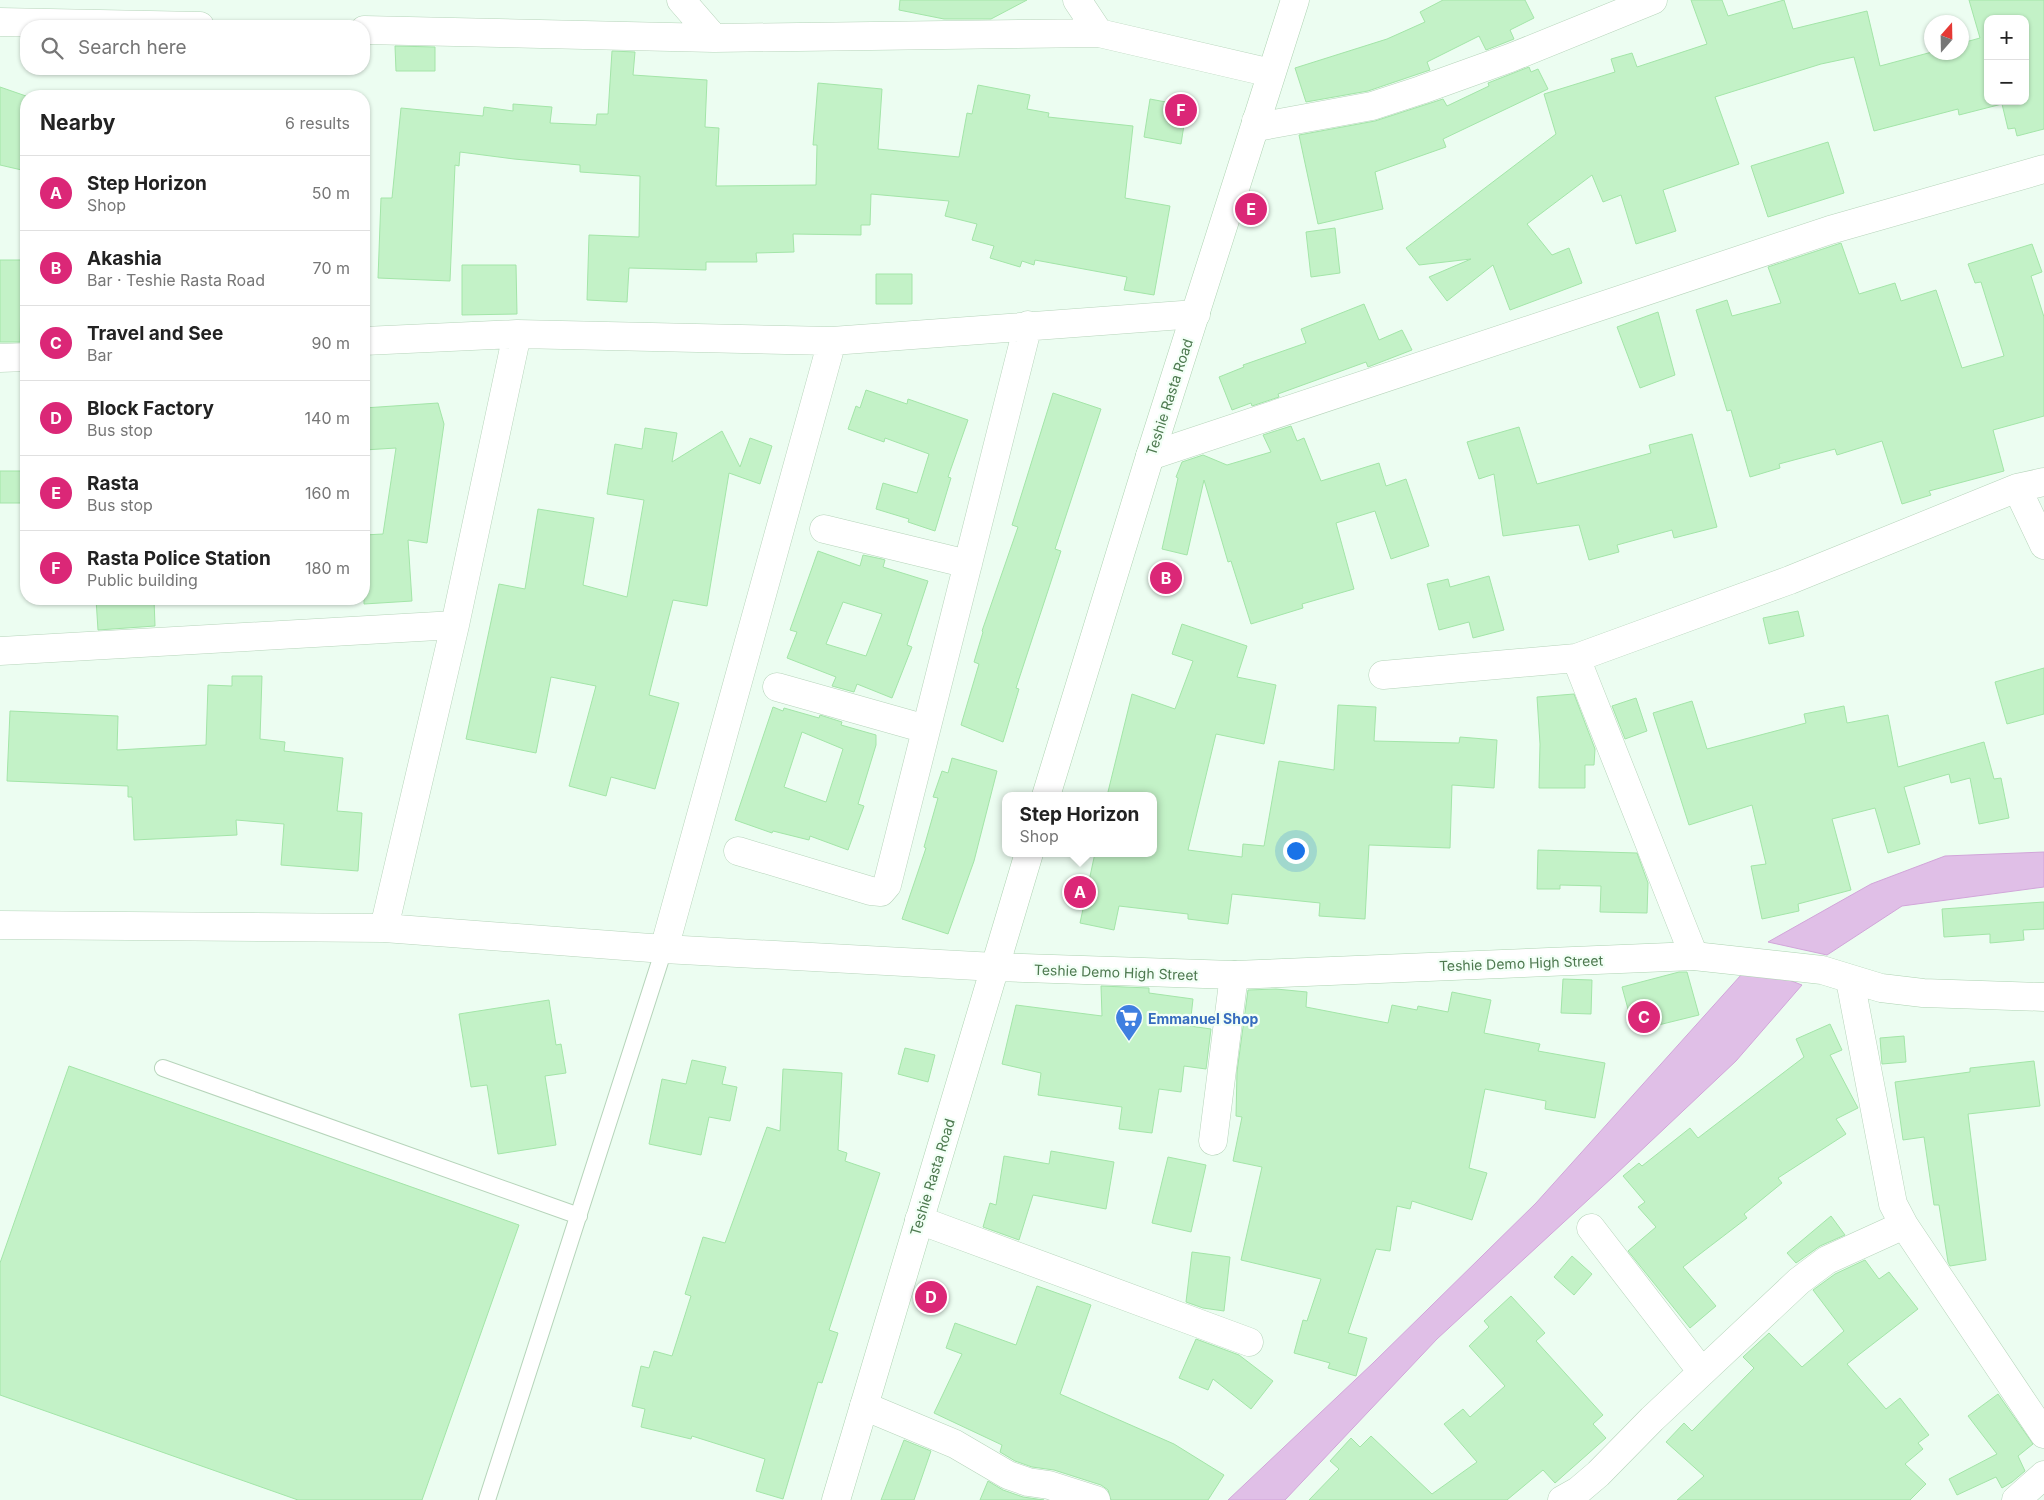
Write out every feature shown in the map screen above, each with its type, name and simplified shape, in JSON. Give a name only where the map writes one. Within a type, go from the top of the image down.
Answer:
[{"type":"street","points":[[680,0],[714,38]]},
{"type":"street","points":[[1077,0],[1099,33]]},
{"type":"street","name":"Teshie Rasta Road","points":[[1047,792],[1150,456],[1295,0]]},
{"type":"street","points":[[1256,121],[1257,127],[1372,106],[1510,58],[1653,0]]},
{"type":"street","points":[[0,22],[20,22]]},
{"type":"street","points":[[370,30],[714,38],[1099,33],[1271,73]]},
{"type":"street","points":[[1150,456],[1830,230],[2044,168]]},
{"type":"street","points":[[370,341],[517,334],[832,341],[1196,314]]},
{"type":"street","points":[[738,851],[871,891],[881,892],[887,884],[1028,325]]},
{"type":"street","points":[[384,928],[455,625],[517,334]]},
{"type":"street","points":[[664,949],[832,341]]},
{"type":"street","points":[[0,358],[20,357]]},
{"type":"street","points":[[1383,676],[1576,658],[1790,580],[2018,488],[2044,482]]},
{"type":"street","points":[[2018,488],[2044,545]]},
{"type":"street","points":[[824,529],[968,564]]},
{"type":"street","points":[[0,651],[455,625]]},
{"type":"street","points":[[1576,658],[1694,956]]},
{"type":"street","points":[[777,687],[926,729]]},
{"type":"street","name":"Teshie Rasta Road","points":[[836,1500],[1028,857]]},
{"type":"street","name":"Teshie Demo High Street","points":[[0,925],[384,928],[664,949],[995,968],[1234,975],[1694,956],[1764,962],[1822,970],[1881,988],[1923,993],[2044,997]]},
{"type":"street","points":[[1213,1141],[1234,975]]},
{"type":"street","points":[[1850,980],[1893,1204],[1904,1225],[2044,1434]]},
{"type":"street","points":[[919,1220],[1249,1342]]},
{"type":"street","points":[[1562,1500],[1578,1491],[1598,1474],[1702,1372],[1800,1281],[1827,1260],[1904,1225]]},
{"type":"street","points":[[1591,1228],[1702,1372]]},
{"type":"street","points":[[864,1406],[955,1444],[1008,1475],[1028,1482],[1049,1485],[1096,1500]]},
{"type":"street","points":[[2016,1500],[2044,1475]]},
{"type":"lane","points":[[488,1500],[664,949]]},
{"type":"lane","points":[[163,1068],[579,1216]]},
{"type":"shaded area","points":[[2044,852],[2044,887],[1902,906],[1827,955],[1768,942],[1871,884],[1945,856]]},
{"type":"shaded area","points":[[1750,965],[1802,985],[1736,1061],[1437,1339],[1285,1500],[1228,1500],[1373,1363],[1536,1203]]},
{"type":"building","points":[[900,0],[1027,0],[991,19],[944,19],[899,10]]},
{"type":"building","points":[[1443,0],[1525,0],[1534,18],[1510,30],[1514,39],[1486,50],[1479,36],[1427,62],[1430,70],[1368,91],[1306,102],[1295,68],[1387,39],[1425,22],[1420,12]]},
{"type":"building","points":[[1691,0],[1722,0],[1728,16],[1784,0],[1793,29],[1867,11],[1880,66],[1924,54],[1924,60],[1969,60],[1969,41],[1980,38],[1969,0],[2044,0],[2044,129],[2017,136],[2015,128],[2008,129],[2002,105],[2029,105],[2029,15],[1984,15],[1984,105],[1998,105],[1959,115],[1958,109],[1874,131],[1854,57],[1821,64],[1715,97],[1739,164],[1663,190],[1676,231],[1636,244],[1621,195],[1603,202],[1592,175],[1527,224],[1552,255],[1569,248],[1582,283],[1510,310],[1493,265],[1447,301],[1429,277],[1471,259],[1419,265],[1406,248],[1556,134],[1544,94],[1615,72],[1611,59],[1632,53],[1637,67],[1707,44]]},
{"type":"building","points":[[395,46],[435,47],[435,71],[396,71]]},
{"type":"building","points":[[612,51],[635,52],[633,75],[707,80],[705,127],[719,128],[716,186],[816,185],[817,145],[813,145],[818,83],[882,89],[878,149],[959,157],[967,113],[972,114],[978,85],[1030,95],[1027,109],[1049,113],[1048,117],[1133,126],[1125,198],[1170,206],[1154,295],[1124,290],[1127,277],[1035,260],[1034,265],[1022,261],[1020,267],[990,258],[994,246],[972,240],[977,224],[945,216],[949,201],[871,194],[870,225],[861,225],[861,235],[793,234],[794,252],[756,253],[757,262],[706,262],[706,270],[629,268],[627,302],[587,300],[589,235],[639,237],[640,176],[580,172],[580,165],[460,152],[459,166],[455,165],[450,281],[378,278],[381,198],[392,198],[401,108],[483,116],[484,107],[513,111],[513,104],[552,107],[550,123],[596,125],[597,114],[608,114]]},
{"type":"building","points":[[1529,67],[1531,72],[1538,69],[1548,89],[1443,139],[1446,147],[1375,172],[1383,209],[1318,224],[1299,135],[1375,121],[1443,99],[1447,106],[1489,86],[1488,83]]},
{"type":"building","points":[[0,87],[20,94],[20,170],[0,165]]},
{"type":"building","points":[[1150,99],[1187,106],[1181,144],[1144,137]]},
{"type":"building","points":[[1828,142],[1844,193],[1768,217],[1751,166]]},
{"type":"building","points":[[1335,228],[1340,273],[1311,277],[1306,232]]},
{"type":"building","points":[[1841,243],[1859,294],[1895,283],[1901,301],[1936,290],[1962,368],[2004,356],[1981,282],[1975,283],[1968,264],[2032,244],[2042,272],[2031,276],[2044,317],[2044,416],[1993,430],[2004,471],[1929,491],[1931,495],[1902,504],[1882,441],[1837,455],[1835,449],[1779,464],[1780,468],[1750,477],[1731,410],[1727,411],[1696,310],[1727,300],[1732,316],[1781,303],[1768,267]]},
{"type":"building","points":[[0,260],[20,260],[20,342],[0,342]]},
{"type":"building","points":[[462,265],[516,265],[517,314],[462,315]]},
{"type":"building","points":[[876,274],[912,274],[912,304],[876,304]]},
{"type":"building","points":[[1364,304],[1379,340],[1402,330],[1412,350],[1368,367],[1366,362],[1278,394],[1279,397],[1252,406],[1251,403],[1232,410],[1219,377],[1244,367],[1243,365],[1306,343],[1301,329]]},
{"type":"building","points":[[1658,312],[1675,375],[1640,388],[1617,327]]},
{"type":"building","points":[[866,390],[907,404],[908,399],[968,420],[948,477],[951,478],[935,531],[908,522],[909,519],[876,509],[883,483],[917,493],[929,454],[885,438],[884,442],[848,429],[856,406],[860,408]]},
{"type":"building","points":[[1053,393],[1101,409],[1055,549],[1061,551],[1016,688],[1019,689],[1003,742],[961,725],[979,664],[974,662],[982,631],[1018,527],[1012,525]]},
{"type":"building","points":[[438,403],[444,424],[427,543],[408,540],[412,601],[370,604],[370,535],[383,534],[396,448],[370,450],[370,408]]},
{"type":"building","points":[[1291,426],[1297,441],[1304,438],[1321,481],[1379,463],[1386,486],[1406,479],[1429,546],[1391,559],[1375,511],[1336,523],[1354,589],[1302,604],[1303,608],[1251,624],[1231,561],[1228,562],[1204,480],[1187,555],[1162,549],[1178,478],[1176,477],[1182,462],[1203,455],[1227,465],[1271,452],[1263,435]]},
{"type":"building","points":[[1519,427],[1537,484],[1651,453],[1649,445],[1692,434],[1717,527],[1674,538],[1672,530],[1617,545],[1619,552],[1589,560],[1579,525],[1503,536],[1494,474],[1479,479],[1467,442]]},
{"type":"building","points":[[645,428],[677,433],[672,462],[722,431],[740,467],[750,438],[772,446],[760,484],[729,473],[707,606],[673,600],[649,695],[679,703],[655,789],[611,777],[606,796],[569,786],[596,686],[551,677],[536,753],[466,739],[499,584],[525,589],[538,509],[594,518],[583,585],[627,597],[644,500],[607,494],[615,444],[642,449]]},
{"type":"building","points":[[0,471],[20,471],[20,503],[0,503]]},
{"type":"building","points":[[818,551],[860,566],[863,555],[882,559],[885,560],[883,567],[928,581],[907,645],[912,647],[892,698],[857,684],[854,692],[832,686],[836,677],[787,658],[797,632],[790,630]],"holes":[[[843,602],[882,614],[866,656],[826,644]]]},
{"type":"building","points":[[1489,576],[1504,630],[1473,638],[1469,622],[1439,630],[1427,584],[1448,579],[1450,587]]},
{"type":"building","points":[[96,605],[154,605],[155,626],[98,630]]},
{"type":"building","points":[[1798,611],[1804,636],[1769,644],[1763,618]]},
{"type":"building","points":[[1182,624],[1247,646],[1237,677],[1276,685],[1264,744],[1216,734],[1188,850],[1242,857],[1243,844],[1264,846],[1279,761],[1334,770],[1338,705],[1376,707],[1374,741],[1459,743],[1460,737],[1497,740],[1494,788],[1452,785],[1450,848],[1369,845],[1365,919],[1319,916],[1320,903],[1232,894],[1228,924],[1188,919],[1188,914],[1119,906],[1114,930],[1080,923],[1094,857],[1157,857],[1157,792],[1108,792],[1132,694],[1175,709],[1193,661],[1172,654]]},
{"type":"building","points":[[2044,668],[2044,714],[2007,724],[1995,682]]},
{"type":"building","points":[[232,676],[262,676],[260,739],[285,742],[284,751],[343,758],[337,811],[362,813],[358,871],[281,865],[284,824],[236,820],[237,835],[134,840],[132,797],[128,797],[128,786],[7,781],[10,711],[118,716],[117,750],[206,745],[208,685],[232,686]]},
{"type":"building","points":[[1574,694],[1595,749],[1594,765],[1585,765],[1585,788],[1539,788],[1540,744],[1537,697]]},
{"type":"building","points":[[1636,698],[1647,731],[1625,739],[1612,706]]},
{"type":"building","points":[[1692,701],[1707,749],[1806,723],[1804,714],[1844,706],[1847,723],[1888,715],[1898,767],[1984,742],[1994,779],[2001,778],[2009,818],[1979,824],[1970,778],[1951,783],[1949,774],[1904,787],[1920,844],[1888,853],[1875,808],[1832,819],[1851,890],[1798,904],[1799,911],[1762,919],[1751,866],[1766,864],[1752,805],[1689,825],[1653,713]]},
{"type":"building","points":[[773,707],[783,711],[784,708],[819,718],[820,715],[842,722],[841,725],[876,735],[876,745],[858,804],[864,806],[848,850],[810,836],[809,840],[773,831],[772,833],[735,820]],"holes":[[[802,732],[843,749],[826,802],[784,787]]]},
{"type":"building","points":[[952,758],[997,771],[974,861],[948,934],[902,919],[926,848],[924,847],[938,798],[933,797],[942,771],[948,773]]},
{"type":"building","points":[[1538,850],[1637,853],[1648,883],[1647,913],[1600,912],[1601,886],[1560,885],[1560,889],[1537,889]]},
{"type":"building","points":[[2044,902],[2044,929],[2023,930],[2024,940],[1990,943],[1990,934],[1944,937],[1942,909]]},
{"type":"building","points":[[1679,972],[1687,972],[1699,1015],[1634,1031],[1622,987]]},
{"type":"building","points":[[1563,979],[1592,980],[1591,1014],[1561,1013]]},
{"type":"building","points":[[1101,986],[1149,988],[1149,993],[1193,999],[1190,1026],[1211,1029],[1206,1069],[1184,1066],[1181,1092],[1159,1089],[1152,1133],[1119,1129],[1122,1107],[1038,1095],[1041,1073],[1002,1064],[1016,1005],[1102,1016]]},
{"type":"building","points":[[1276,989],[1307,992],[1306,1007],[1388,1023],[1392,1005],[1417,1010],[1418,1006],[1448,1012],[1452,992],[1491,1000],[1484,1033],[1540,1044],[1538,1051],[1605,1063],[1595,1118],[1545,1109],[1546,1101],[1485,1089],[1469,1168],[1487,1173],[1472,1220],[1412,1201],[1410,1209],[1397,1206],[1390,1251],[1376,1249],[1348,1333],[1367,1338],[1356,1376],[1328,1368],[1330,1363],[1294,1353],[1303,1320],[1307,1321],[1321,1279],[1241,1260],[1262,1167],[1233,1161],[1242,1117],[1236,1116],[1237,1072],[1248,990]]},
{"type":"building","points":[[549,1000],[556,1045],[561,1044],[566,1073],[545,1076],[556,1145],[498,1154],[487,1085],[471,1087],[459,1014]]},
{"type":"building","points":[[1830,1024],[1842,1050],[1830,1055],[1858,1108],[1836,1119],[1846,1134],[1778,1178],[1782,1183],[1744,1214],[1747,1218],[1683,1267],[1716,1306],[1690,1328],[1628,1251],[1656,1227],[1638,1207],[1645,1202],[1623,1176],[1639,1163],[1642,1166],[1690,1128],[1698,1138],[1804,1057],[1796,1039]]},
{"type":"building","points":[[1904,1036],[1906,1062],[1882,1064],[1880,1038]]},
{"type":"building","points":[[905,1048],[935,1055],[928,1082],[898,1074]]},
{"type":"building","points":[[692,1060],[726,1067],[722,1084],[737,1087],[730,1121],[709,1117],[701,1155],[649,1144],[662,1079],[686,1084]]},
{"type":"building","points":[[2034,1061],[2040,1106],[1968,1114],[1986,1260],[1950,1266],[1939,1205],[1934,1205],[1924,1137],[1903,1140],[1895,1082],[1970,1072],[1970,1068]]},
{"type":"building","points":[[69,1066],[519,1225],[422,1500],[298,1500],[0,1395],[0,1263]]},
{"type":"building","points":[[783,1069],[842,1073],[838,1150],[847,1153],[845,1161],[880,1173],[829,1330],[838,1333],[822,1383],[818,1382],[783,1499],[756,1491],[765,1459],[692,1436],[691,1439],[641,1427],[645,1409],[632,1406],[641,1366],[649,1368],[654,1351],[672,1356],[691,1296],[685,1294],[703,1237],[725,1243],[767,1127],[780,1131]]},
{"type":"building","points":[[1051,1151],[1114,1162],[1106,1209],[1033,1195],[1019,1240],[983,1227],[990,1203],[996,1205],[1004,1156],[1049,1164]]},
{"type":"building","points":[[1168,1157],[1206,1165],[1191,1232],[1152,1223]]},
{"type":"building","points":[[1831,1216],[1845,1235],[1820,1246],[1796,1263],[1787,1253]]},
{"type":"building","points":[[1192,1252],[1230,1257],[1224,1311],[1203,1308],[1186,1302]]},
{"type":"building","points":[[1572,1256],[1592,1274],[1574,1295],[1554,1277]]},
{"type":"building","points":[[1865,1260],[1879,1279],[1889,1272],[1918,1309],[1847,1364],[1886,1409],[1900,1398],[1929,1435],[1918,1443],[1923,1449],[1905,1464],[1926,1484],[1910,1500],[1677,1500],[1704,1476],[1666,1442],[1684,1423],[1692,1431],[1754,1368],[1743,1357],[1769,1333],[1802,1367],[1844,1331],[1813,1290],[1835,1274]]},
{"type":"building","points":[[1037,1286],[1091,1305],[1060,1394],[1174,1444],[1224,1475],[1208,1500],[1111,1500],[1108,1490],[1101,1485],[1054,1470],[1032,1467],[1015,1461],[1000,1452],[1002,1445],[934,1413],[962,1354],[946,1348],[955,1323],[1016,1345]]},
{"type":"building","points":[[1511,1296],[1545,1333],[1536,1341],[1603,1415],[1593,1424],[1606,1438],[1555,1483],[1543,1470],[1507,1500],[1309,1500],[1339,1469],[1330,1461],[1351,1438],[1360,1447],[1371,1436],[1432,1494],[1477,1462],[1444,1424],[1463,1409],[1470,1417],[1505,1386],[1469,1346],[1489,1327],[1484,1321]]},
{"type":"building","points":[[1196,1339],[1239,1355],[1273,1381],[1251,1409],[1213,1379],[1208,1390],[1179,1378]]},
{"type":"building","points":[[1998,1394],[2033,1444],[2018,1456],[2025,1471],[2002,1488],[1996,1477],[1957,1495],[1949,1479],[1997,1454],[1968,1416]]},
{"type":"building","points":[[904,1440],[931,1451],[914,1500],[881,1500]]},
{"type":"building","points":[[988,1481],[1003,1490],[1023,1497],[1044,1500],[980,1500]]},
{"type":"place","name":"Rasta Police Station","points":[[1181,110]]},
{"type":"place","name":"Rasta","points":[[1251,209]]},
{"type":"place","name":"Akashia","points":[[1166,578]]},
{"type":"place","name":"Step Horizon","points":[[1080,892]]},
{"type":"place","name":"Travel and See","points":[[1644,1017]]},
{"type":"place","name":"Emmanuel Shop","points":[[1129,1042]]},
{"type":"place","name":"Block Factory","points":[[931,1297]]}]
